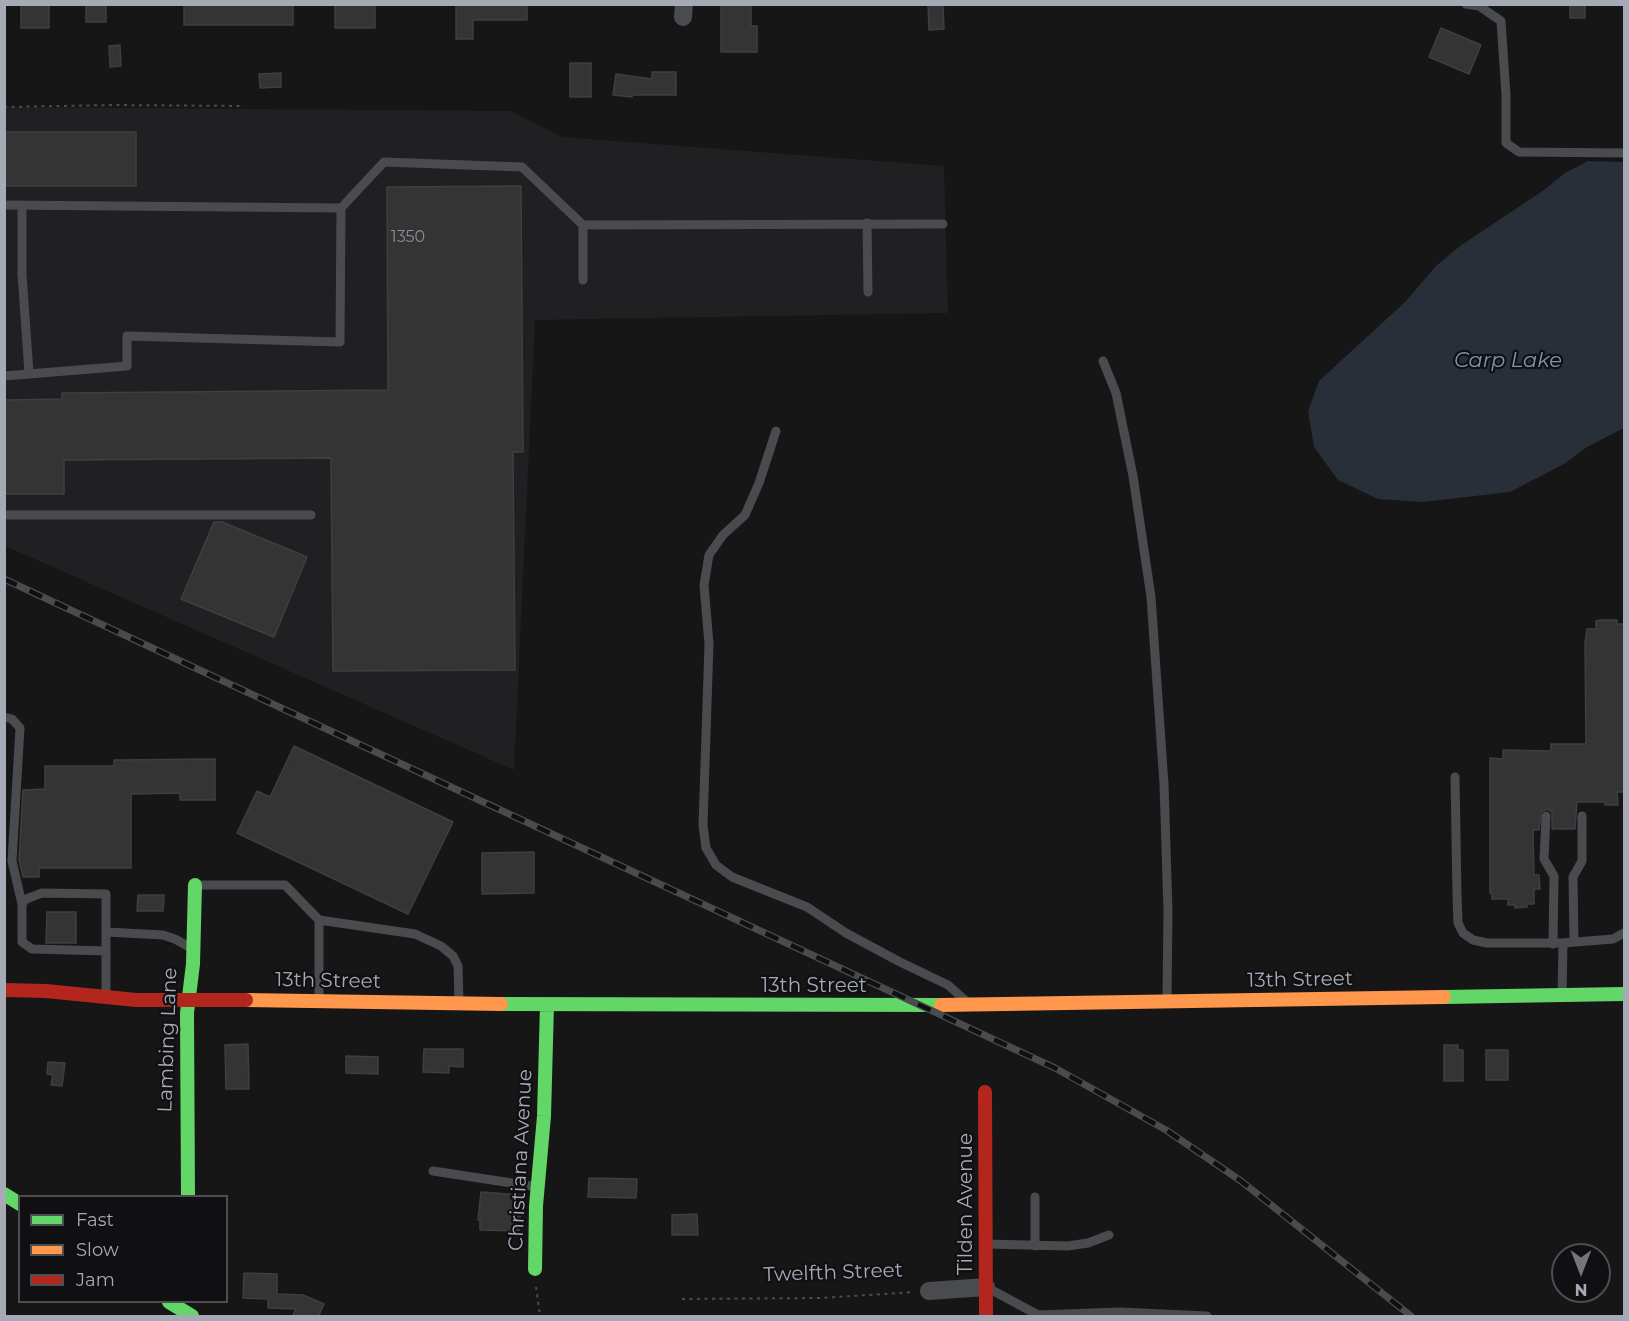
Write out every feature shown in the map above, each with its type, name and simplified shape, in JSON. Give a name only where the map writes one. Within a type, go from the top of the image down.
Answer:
[{"type":"street","name":"Lambing Lane","points":[[188,1195],[188,1001],[193,964],[195,885]]},
{"type":"street","name":"13th Street","points":[[4,990],[45,991],[106,998],[188,1001],[319,1000],[547,1005],[970,1005],[1624,994]]},
{"type":"street","name":"Christiana Avenue","points":[[535,1269],[537,1187],[544,1116],[547,1005]]},
{"type":"street","name":"Tilden Avenue","points":[[984,1092],[986,1317]]},
{"type":"street","points":[[4,1194],[18,1203]]},
{"type":"street","name":"Twelfth Street","points":[[929,1291],[986,1287]]},
{"type":"street","points":[[171,1303],[190,1311]]},
{"type":"lane","points":[[1466,4],[1479,6],[1501,21],[1506,95],[1506,143],[1519,152],[1624,153]]},
{"type":"lane","points":[[4,376],[127,366],[127,336],[340,342],[341,208],[384,162],[522,167],[583,225],[943,224]]},
{"type":"lane","points":[[4,205],[341,208]]},
{"type":"lane","points":[[22,205],[22,274],[29,374]]},
{"type":"lane","points":[[867,223],[868,292]]},
{"type":"lane","points":[[583,225],[583,280]]},
{"type":"lane","points":[[1103,361],[1116,393],[1133,476],[1150,597],[1164,784],[1168,911],[1167,1001]]},
{"type":"lane","points":[[776,431],[759,483],[745,515],[723,535],[709,555],[704,585],[709,644],[703,825],[706,849],[716,865],[732,877],[807,906],[846,933],[948,984],[970,1005]]},
{"type":"lane","points":[[4,515],[310,515]]},
{"type":"lane","points":[[4,717],[12,719],[20,728],[12,861],[22,904],[22,942],[26,946],[40,950],[106,951]]},
{"type":"lane","points":[[1455,777],[1456,895],[1458,923],[1462,933],[1473,940],[1486,943],[1558,944],[1613,939],[1624,933]]},
{"type":"lane","points":[[1546,816],[1544,859],[1554,876],[1562,995]]},
{"type":"lane","points":[[1574,942],[1573,877],[1582,861],[1582,816]]},
{"type":"lane","points":[[1554,876],[1573,877]]},
{"type":"lane","points":[[195,885],[285,885],[319,920],[415,934],[441,946],[453,956],[458,966],[459,1003]]},
{"type":"lane","points":[[22,904],[26,898],[42,893],[106,894],[106,998]]},
{"type":"lane","points":[[319,920],[319,1000]]},
{"type":"lane","points":[[106,932],[163,935],[193,949]]},
{"type":"lane","points":[[433,1171],[537,1187]]},
{"type":"lane","points":[[1035,1197],[1035,1246]]},
{"type":"lane","points":[[986,1244],[1068,1246],[1088,1243],[1108,1235]]},
{"type":"lane","points":[[986,1287],[1038,1315],[1119,1312],[1207,1316]]},
{"type":"path","points":[[4,107],[242,106]]},
{"type":"path","name":"Christiana Avenue","points":[[535,1269],[540,1317]]},
{"type":"path","name":"Twelfth Street","points":[[682,1299],[821,1298],[929,1291]]},
{"type":"shaded area","points":[[5,107],[511,111],[562,137],[944,166],[948,313],[535,320],[514,770],[5,546]]},
{"type":"water","name":"Carp Lake","points":[[1588,161],[1624,162],[1624,428],[1587,447],[1564,464],[1510,492],[1422,502],[1378,499],[1338,480],[1314,447],[1308,411],[1319,381],[1405,302],[1436,266],[1460,246],[1544,190],[1565,173]]},
{"type":"building","points":[[86,4],[106,4],[106,22],[86,22]]},
{"type":"building","points":[[184,4],[293,4],[293,25],[184,25]]},
{"type":"building","points":[[335,4],[375,4],[375,28],[335,28]]},
{"type":"building","points":[[456,4],[527,4],[527,20],[473,20],[473,39],[456,39]]},
{"type":"building","points":[[721,4],[751,4],[751,26],[757,26],[757,52],[721,52]]},
{"type":"building","points":[[928,4],[943,4],[944,29],[929,30]]},
{"type":"building","points":[[1570,4],[1585,4],[1585,18],[1570,18]]},
{"type":"building","points":[[21,5],[49,5],[49,28],[21,28]]},
{"type":"building","points":[[1441,28],[1481,45],[1469,74],[1429,57]]},
{"type":"building","points":[[120,45],[121,66],[110,67],[109,46]]},
{"type":"building","points":[[570,63],[591,63],[591,97],[570,97]]},
{"type":"building","points":[[652,72],[676,72],[676,95],[632,95],[632,97],[613,95],[616,74],[652,79]]},
{"type":"building","points":[[281,73],[281,87],[260,88],[259,74]]},
{"type":"building","points":[[4,132],[136,132],[136,186],[4,186]]},
{"type":"building","points":[[521,186],[523,452],[513,452],[515,670],[333,671],[331,458],[64,460],[64,494],[4,494],[4,400],[62,399],[62,393],[388,390],[387,187]]},
{"type":"building","points":[[214,522],[222,522],[307,557],[274,637],[181,599]]},
{"type":"building","points":[[1617,620],[1617,624],[1624,624],[1624,792],[1617,792],[1618,805],[1605,805],[1605,802],[1577,802],[1575,829],[1552,829],[1552,812],[1547,809],[1541,812],[1539,830],[1533,830],[1534,875],[1539,875],[1540,889],[1534,889],[1534,904],[1515,908],[1515,905],[1508,905],[1508,899],[1492,899],[1492,893],[1490,893],[1490,758],[1503,759],[1503,750],[1551,751],[1551,744],[1586,744],[1585,643],[1587,629],[1596,629],[1596,621]]},
{"type":"building","points":[[294,746],[453,822],[408,914],[237,833],[257,791],[270,797]]},
{"type":"building","points":[[215,759],[215,800],[180,800],[180,793],[131,794],[131,868],[39,868],[39,877],[23,877],[19,860],[23,790],[45,789],[45,766],[114,766],[114,760]]},
{"type":"building","points":[[534,852],[534,893],[482,894],[482,853]]},
{"type":"building","points":[[138,895],[164,895],[163,911],[137,911]]},
{"type":"building","points":[[47,912],[76,912],[76,943],[46,943]]},
{"type":"building","points":[[248,1044],[249,1089],[226,1089],[225,1045]]},
{"type":"building","points":[[1444,1045],[1458,1045],[1458,1050],[1463,1050],[1463,1081],[1444,1081]]},
{"type":"building","points":[[424,1049],[463,1049],[463,1067],[449,1066],[449,1073],[423,1072]]},
{"type":"building","points":[[1486,1050],[1508,1050],[1508,1080],[1486,1080]]},
{"type":"building","points":[[346,1056],[378,1057],[378,1074],[346,1073]]},
{"type":"building","points":[[48,1062],[65,1063],[62,1086],[51,1085],[53,1075],[47,1074]]},
{"type":"building","points":[[589,1178],[637,1179],[636,1198],[588,1197]]},
{"type":"building","points":[[481,1192],[522,1195],[519,1231],[480,1230],[480,1220],[478,1220]]},
{"type":"building","points":[[697,1214],[698,1235],[672,1235],[672,1215]]},
{"type":"building","points":[[244,1273],[277,1274],[277,1294],[303,1295],[324,1304],[318,1317],[292,1317],[296,1309],[268,1308],[268,1299],[243,1298]]},
{"type":"railway","points":[[4,579],[1055,1068],[1166,1130],[1241,1181],[1411,1316]]},
{"type":"traffic: fast","points":[[188,1195],[187,1013],[193,964],[195,885]]},
{"type":"traffic: fast","points":[[1444,997],[1624,994]]},
{"type":"traffic: fast","points":[[501,1004],[941,1005]]},
{"type":"traffic: fast","points":[[535,1269],[536,1206],[544,1116],[547,1005]]},
{"type":"traffic: fast","points":[[4,1194],[18,1203]]},
{"type":"traffic: fast","points":[[171,1303],[192,1316]]},
{"type":"traffic: slow","points":[[941,1005],[1444,997]]},
{"type":"traffic: slow","points":[[246,1000],[501,1004]]},
{"type":"traffic: jam","points":[[4,990],[46,991],[136,1000],[246,1000]]},
{"type":"traffic: jam","points":[[985,1092],[986,1316]]}]
